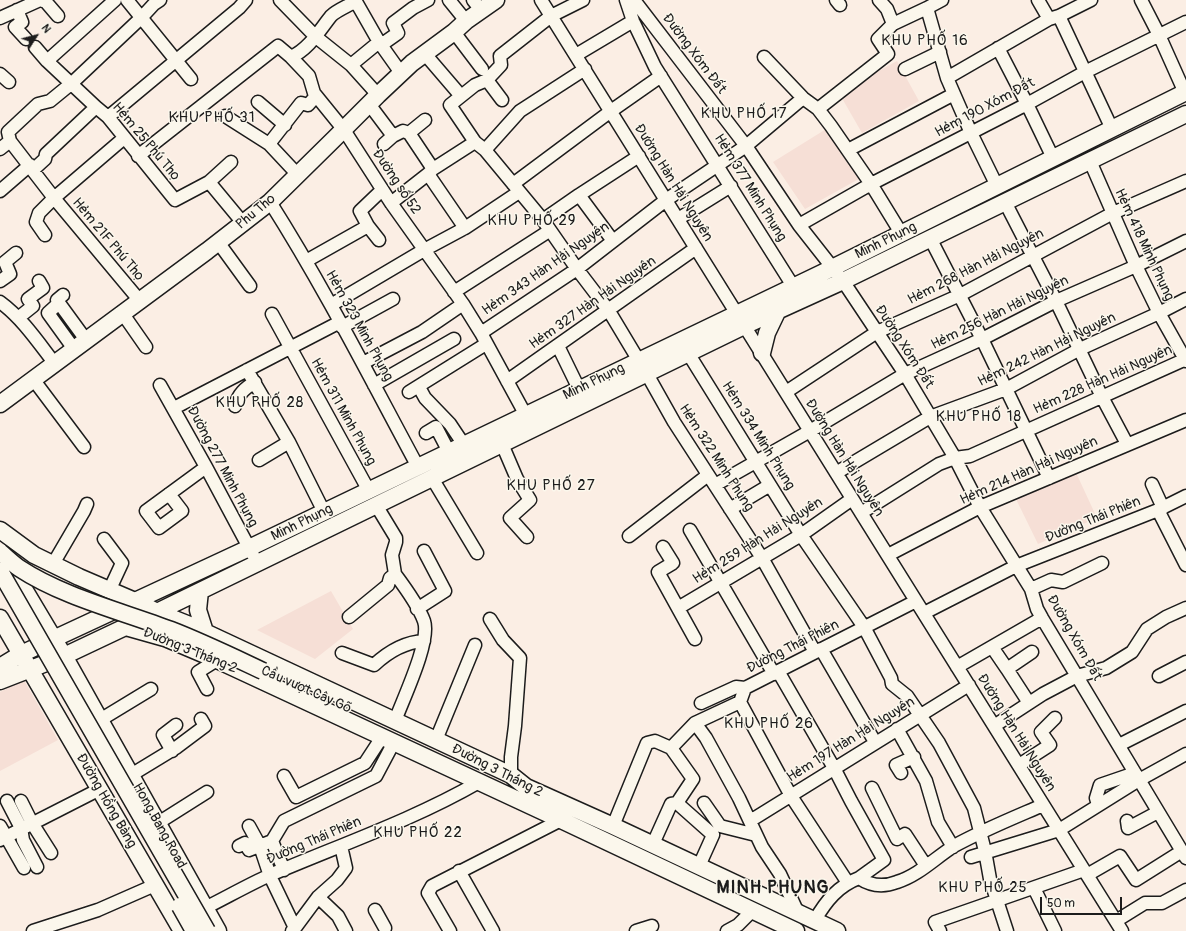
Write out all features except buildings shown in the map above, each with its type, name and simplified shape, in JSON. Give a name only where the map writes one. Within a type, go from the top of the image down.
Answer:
[{"type":"main road","name":"Phu Tho","points":[[0,404],[123,314],[270,202],[412,63],[454,32],[466,21],[477,5],[496,0]]},
{"type":"main road","name":"Minh Phụng","points":[[0,681],[64,656],[126,627],[502,444],[529,422],[579,389],[688,353],[794,286],[1186,93]]},
{"type":"main road","name":"Minh Phụng","points":[[0,667],[21,654],[54,638],[249,548],[464,445],[529,422],[740,320],[778,310],[843,281],[1186,114]]},
{"type":"main road","points":[[762,353],[767,333],[778,310]]},
{"type":"main road","points":[[0,530],[34,555],[109,591],[135,600]]},
{"type":"main road","points":[[1,559],[105,717]]},
{"type":"main road","points":[[1,559],[207,931]]},
{"type":"main road","name":"Cầu vượt Cây Gõ","points":[[1,559],[47,584],[172,630],[510,778]]},
{"type":"main road","points":[[158,590],[156,623],[159,636]]},
{"type":"main road","points":[[200,591],[198,610],[204,632]]},
{"type":"main road","points":[[0,592],[41,660],[194,931]]},
{"type":"main road","name":"Đường 3 Tháng 2","points":[[135,600],[157,612],[204,632],[395,720],[526,786],[837,931]]},
{"type":"main road","points":[[0,618],[31,670]]},
{"type":"main road","name":"Đường 3 Tháng 2","points":[[126,627],[159,636],[217,660],[796,931]]},
{"type":"main road","name":"Đường Hồng Bàng","points":[[31,670],[182,931]]},
{"type":"main road","name":"Hong Bang Road","points":[[105,717],[131,775],[218,931]]},
{"type":"street","points":[[0,18],[40,0],[46,2],[58,16]]},
{"type":"street","points":[[47,61],[115,0]]},
{"type":"street","points":[[127,0],[191,79]]},
{"type":"street","points":[[0,149],[10,141],[8,132],[38,104],[50,101],[72,84],[142,18],[154,4],[160,0]]},
{"type":"street","points":[[108,117],[239,8],[246,0]]},
{"type":"street","points":[[280,0],[316,37],[351,65],[373,100],[389,140],[403,131],[410,133],[430,172],[465,228]]},
{"type":"street","points":[[138,156],[278,46],[290,56],[296,54],[316,37],[332,15],[356,0],[380,44],[401,73]]},
{"type":"street","points":[[351,65],[398,33],[393,23],[428,0]]},
{"type":"street","points":[[449,0],[466,21]]},
{"type":"street","name":"Đường Hàn Hải Nguyên","points":[[541,0],[1119,926]]},
{"type":"street","points":[[425,54],[461,96],[475,85],[487,80],[501,65],[500,56],[551,16],[583,0]]},
{"type":"street","name":"Hẻm 377 Minh Phụng","points":[[626,0],[633,21],[655,67],[794,286]]},
{"type":"street","name":"Đường Xóm Đất","points":[[634,0],[746,146],[799,225],[833,267],[878,332],[905,374],[954,458],[980,507],[1031,589],[1042,618],[1184,854]]},
{"type":"street","points":[[879,0],[887,9],[893,24]]},
{"type":"street","points":[[1038,0],[1054,17],[1085,72],[1112,129]]},
{"type":"street","points":[[947,78],[1054,17],[1091,0]]},
{"type":"street","points":[[1141,0],[1186,93]]},
{"type":"street","points":[[818,109],[888,54],[878,39],[893,24],[934,3],[940,52],[947,78],[971,133],[997,186]]},
{"type":"street","points":[[17,10],[22,22],[15,27],[26,39]]},
{"type":"street","points":[[576,56],[633,21]]},
{"type":"street","name":"Hẻm 190 Xóm Đất","points":[[799,225],[871,184],[1027,104],[1085,72],[1186,22]]},
{"type":"street","points":[[454,32],[482,69]]},
{"type":"street","name":"Hẻm 25 Phú Thọ","points":[[36,48],[47,61],[108,117],[175,200],[209,182]]},
{"type":"street","points":[[998,48],[1053,158]]},
{"type":"street","points":[[906,68],[940,52]]},
{"type":"street","name":"Đường số 52","points":[[290,56],[309,76],[316,96],[344,130],[382,190],[462,304],[508,381],[529,422]]},
{"type":"street","points":[[764,57],[803,98],[818,109],[871,184],[901,233]]},
{"type":"street","points":[[485,150],[520,111],[584,69]]},
{"type":"street","points":[[331,304],[465,228],[611,111],[661,76]]},
{"type":"street","points":[[487,80],[502,100]]},
{"type":"street","points":[[848,150],[954,94]]},
{"type":"street","points":[[270,144],[301,103],[308,105],[316,96]]},
{"type":"street","name":"Hẻm 322 Minh Phụng","points":[[461,96],[450,105],[475,142],[485,150],[546,225],[609,311],[674,422],[762,558],[875,742]]},
{"type":"street","name":"Hẻm 343 Hàn Hải Nguyên","points":[[464,445],[450,424],[425,398],[414,389],[484,339],[666,200],[746,146],[803,98]]},
{"type":"street","points":[[258,102],[284,125]]},
{"type":"street","points":[[0,191],[45,159],[46,154],[96,107]]},
{"type":"street","points":[[225,116],[270,144],[298,175]]},
{"type":"street","points":[[410,133],[425,120]]},
{"type":"street","points":[[45,235],[36,222],[39,213],[54,198],[124,138]]},
{"type":"street","name":"Hẻm 21F Phú Thọ","points":[[10,141],[54,198],[140,301]]},
{"type":"street","points":[[391,203],[430,172],[475,142]]},
{"type":"street","points":[[454,292],[546,225],[579,195],[639,156]]},
{"type":"street","name":"Hẻm 418 Minh Phụng","points":[[1090,161],[1136,266],[1159,313],[1186,360]]},
{"type":"street","points":[[231,162],[209,182],[243,223]]},
{"type":"street","name":"Hẻm 268 Hàn Hải Nguyên","points":[[786,392],[878,332],[960,295],[1113,213],[1186,181]]},
{"type":"street","points":[[678,219],[731,186]]},
{"type":"street","points":[[379,240],[368,226],[360,211],[382,190]]},
{"type":"street","points":[[579,195],[613,241]]},
{"type":"street","name":"Hẻm 323 Minh Phụng","points":[[270,202],[331,304],[418,467]]},
{"type":"street","points":[[1005,202],[1127,444]]},
{"type":"street","points":[[306,261],[368,226]]},
{"type":"street","points":[[930,238],[960,295],[1049,478]]},
{"type":"street","name":"Hẻm 256 Hàn Hải Nguyên","points":[[715,485],[810,431],[905,374],[982,340],[1056,301],[1136,266],[1186,241]]},
{"type":"street","points":[[218,242],[250,286]]},
{"type":"street","name":"Hẻm 327 Hàn Hải Nguyên","points":[[508,381],[696,248]]},
{"type":"street","points":[[0,281],[10,274],[5,262],[16,253]]},
{"type":"street","points":[[18,318],[33,306],[28,299],[43,288],[39,281]]},
{"type":"street","points":[[61,299],[80,345]]},
{"type":"street","points":[[174,408],[291,347],[394,299]]},
{"type":"street","name":"Hẻm 242 Hàn Hải Nguyên","points":[[836,473],[930,417],[1006,389],[1080,349],[1186,299]]},
{"type":"street","points":[[0,302],[18,318],[55,364]]},
{"type":"street","points":[[362,363],[422,332],[462,304]]},
{"type":"street","points":[[123,314],[146,347]]},
{"type":"street","name":"Hẻm 311 Minh Phụng","points":[[272,314],[369,490]]},
{"type":"street","points":[[374,385],[454,339]]},
{"type":"street","points":[[558,346],[579,389]]},
{"type":"street","name":"Hẻm 334 Minh Phụng","points":[[688,353],[801,534],[864,627],[891,678],[892,684],[906,696],[939,743],[974,808],[985,851],[990,879],[1007,931]]},
{"type":"street","name":"Hẻm 228 Hàn Hải Nguyên","points":[[861,513],[940,464],[954,458],[970,456],[1025,430],[1186,360]]},
{"type":"street","points":[[247,370],[289,442],[324,512]]},
{"type":"street","points":[[33,379],[84,447]]},
{"type":"street","points":[[235,406],[236,401],[243,390],[254,382]]},
{"type":"street","name":"Đường 277 Minh Phụng","points":[[160,385],[174,408],[257,563]]},
{"type":"street","name":"Hẻm 214 Hàn Hải Nguyên","points":[[888,555],[980,507],[1186,420]]},
{"type":"street","points":[[426,433],[436,427],[449,452]]},
{"type":"street","points":[[259,460],[289,442]]},
{"type":"street","points":[[502,444],[517,479],[530,500],[510,518],[526,537]]},
{"type":"street","points":[[169,494],[206,467]]},
{"type":"street","points":[[629,536],[708,475]]},
{"type":"street","points":[[432,478],[477,553]]},
{"type":"street","points":[[1152,484],[1161,509],[1185,560]]},
{"type":"street","points":[[730,508],[770,485]]},
{"type":"street","name":"Đường Thái Phiên","points":[[924,614],[1016,566],[1161,509],[1186,496]]},
{"type":"street","name":"Hẻm 259 Hàn Hải Nguyên","points":[[678,608],[722,583],[801,534],[852,499]]},
{"type":"street","points":[[53,564],[87,504]]},
{"type":"street","points":[[376,505],[396,538],[392,555],[395,574],[424,621],[426,631],[421,655],[395,720]]},
{"type":"street","points":[[690,530],[834,768],[850,801],[884,860],[825,903],[815,920]]},
{"type":"street","points":[[104,539],[122,563],[109,591]]},
{"type":"street","points":[[663,548],[673,563],[658,572],[696,639]]},
{"type":"street","points":[[417,609],[445,591],[424,551]]},
{"type":"street","points":[[1031,589],[1051,580],[1063,582],[1102,562]]},
{"type":"street","points":[[349,617],[388,585],[390,578],[395,574]]},
{"type":"street","name":"Đường Thái Phiên","points":[[740,702],[745,688],[916,601]]},
{"type":"street","points":[[994,726],[1043,694],[1078,676],[1106,668],[1132,652],[1147,629],[1166,617],[1186,608]]},
{"type":"street","points":[[957,667],[1042,618]]},
{"type":"street","points":[[490,619],[503,640],[520,658],[510,778]]},
{"type":"street","points":[[342,652],[374,665],[387,653],[413,642],[424,641]]},
{"type":"street","points":[[436,740],[475,645]]},
{"type":"street","points":[[992,647],[1029,703]]},
{"type":"street","points":[[1007,669],[1032,652]]},
{"type":"street","points":[[206,689],[198,672],[217,660]]},
{"type":"street","points":[[1159,676],[1186,662]]},
{"type":"street","name":"Hẻm 197 Hàn Hải Nguyên","points":[[750,821],[969,685]]},
{"type":"street","points":[[701,703],[736,687],[745,688]]},
{"type":"street","points":[[105,717],[151,689]]},
{"type":"street","points":[[671,748],[695,723],[740,702],[791,796],[854,881],[868,884],[885,886],[898,882],[926,866],[953,847],[980,832],[1044,805]]},
{"type":"street","points":[[1119,745],[1186,711]]},
{"type":"street","points":[[1019,766],[1050,745],[1041,732],[1055,718]]},
{"type":"street","points":[[131,775],[172,750],[205,726],[201,719]]},
{"type":"street","points":[[695,723],[706,738],[750,821],[762,847],[780,874],[798,912]]},
{"type":"street","points":[[172,750],[162,735],[176,725]]},
{"type":"street","points":[[897,729],[914,757],[926,781],[938,822],[953,847]]},
{"type":"street","points":[[284,776],[296,797],[365,763],[388,740]]},
{"type":"street","points":[[239,846],[245,843],[250,850],[272,841],[284,820],[376,776],[388,740]]},
{"type":"street","points":[[613,826],[647,743],[655,741],[671,748],[693,780],[677,803],[671,804],[653,844]]},
{"type":"street","points":[[971,857],[985,851],[1059,830],[1098,805],[1137,776],[1186,754]]},
{"type":"street","points":[[901,773],[896,765],[914,757]]},
{"type":"street","name":"Đường Thái Phiên","points":[[205,908],[270,876],[450,798],[479,782]]},
{"type":"street","points":[[872,788],[897,839],[905,834],[926,866]]},
{"type":"street","points":[[3,838],[100,789]]},
{"type":"street","points":[[158,823],[207,792]]},
{"type":"street","points":[[7,801],[21,828],[23,840],[37,867]]},
{"type":"street","points":[[21,801],[32,823],[51,853]]},
{"type":"street","points":[[677,803],[712,835],[699,866]]},
{"type":"street","points":[[704,803],[720,826],[756,835]]},
{"type":"street","points":[[1127,821],[1128,828],[1158,812]]},
{"type":"street","points":[[450,931],[428,893],[432,886],[561,820]]},
{"type":"street","points":[[0,826],[3,838],[24,868]]},
{"type":"street","points":[[249,826],[260,846],[270,876],[293,930],[318,897],[337,880],[346,868],[341,846]]},
{"type":"street","points":[[272,841],[284,870]]},
{"type":"street","points":[[940,931],[935,922],[997,902],[1034,888],[1086,873],[1120,856],[1136,880],[1184,854]]},
{"type":"street","points":[[459,871],[490,930]]},
{"type":"street","points":[[33,931],[98,910],[155,885]]},
{"type":"street","points":[[1034,888],[1055,931]]},
{"type":"street","points":[[1119,926],[1145,904],[1162,903],[1186,890]]},
{"type":"street","points":[[318,897],[338,916],[346,931]]},
{"type":"street","points":[[375,910],[384,928]]},
{"type":"street","points":[[727,931],[738,925],[753,910]]},
{"type":"street","points":[[636,931],[652,926]]},
{"type":"shaded area","points":[[897,61],[919,101],[862,133],[839,93]]},
{"type":"shaded area","points":[[831,126],[864,176],[805,209],[773,162]]},
{"type":"shaded area","points":[[1072,464],[1097,518],[1038,544],[1013,493]]},
{"type":"shaded area","points":[[331,591],[353,629],[315,659],[257,630]]},
{"type":"shaded area","points":[[24,680],[58,740],[0,771],[0,692]]},
{"type":"district","name":"KHU PHỐ 16","points":[[925,41]]},
{"type":"district","name":"KHU PHỐ 17","points":[[744,114]]},
{"type":"district","name":"KHU PHỐ 31","points":[[212,118]]},
{"type":"district","name":"KHU PHỐ 29","points":[[532,221]]},
{"type":"district","name":"KHU PHỐ 28","points":[[260,403]]},
{"type":"district","name":"KHU PHỐ 18","points":[[979,417]]},
{"type":"district","name":"KHU PHỐ 27","points":[[551,486]]},
{"type":"district","name":"KHU PHỐ 26","points":[[769,724]]},
{"type":"district","name":"KHU PHỐ 22","points":[[418,833]]},
{"type":"district","name":"MINH PHỤNG","points":[[773,888]]},
{"type":"district","name":"KHU PHỐ 25","points":[[983,888]]}]
